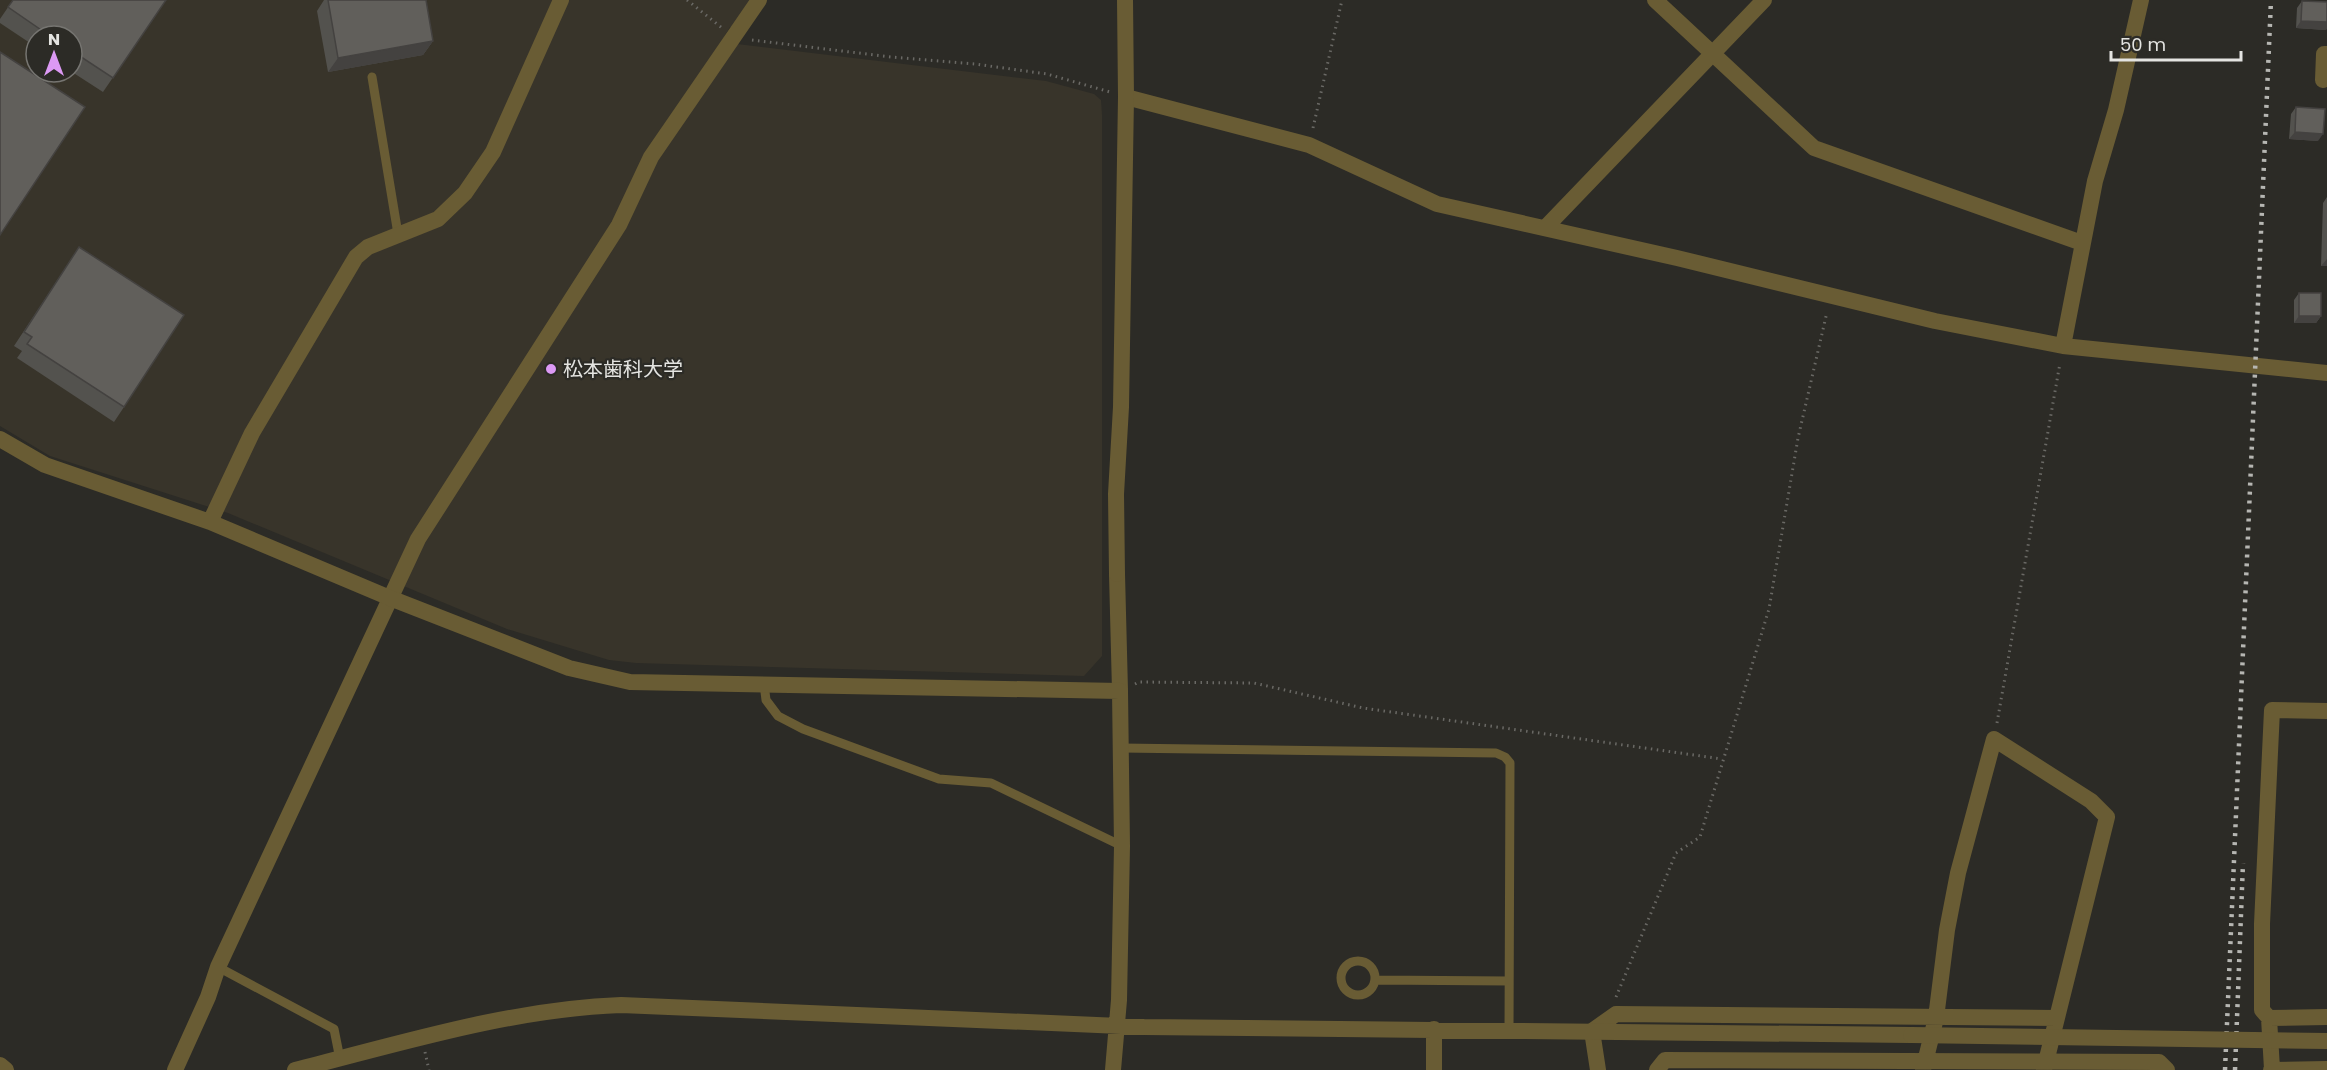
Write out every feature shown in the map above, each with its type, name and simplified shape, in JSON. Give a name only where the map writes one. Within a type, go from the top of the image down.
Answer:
[{"type":"street","points":[[210,522],[252,433],[356,257],[368,247],[438,219],[465,193],[493,152],[561,0]]},
{"type":"street","points":[[175,1070],[208,997],[218,967],[418,539],[620,225],[651,157],[759,0]]},
{"type":"street","points":[[1113,1070],[1119,1000],[1122,846],[1116,494],[1121,407],[1126,97],[1125,0]]},
{"type":"street","points":[[1654,0],[1814,148],[2082,243]]},
{"type":"street","points":[[1545,228],[1764,0]]},
{"type":"street","points":[[2063,346],[2095,181],[2116,110],[2141,0]]},
{"type":"street","points":[[2323,80],[2324,54],[2327,54]]},
{"type":"street","points":[[1126,97],[1309,145],[1437,204],[1935,321],[2063,346],[2327,373]]},
{"type":"street","points":[[0,439],[45,465],[210,522],[390,598],[569,668],[630,682],[1120,691]]},
{"type":"street","points":[[2327,711],[2272,710],[2262,924],[2262,1010],[2269,1018],[2271,1070],[2327,1069]]},
{"type":"street","points":[[1924,1065],[1936,1017],[1947,930],[1958,873],[1994,739],[2091,801],[2107,817],[2045,1067]]},
{"type":"street","points":[[295,1070],[510,1017],[580,1006],[621,1005],[1116,1026],[2327,1041]]},
{"type":"street","points":[[1592,1031],[1616,1014],[2057,1018]]},
{"type":"street","points":[[2269,1018],[2327,1017]]},
{"type":"street","points":[[1434,1029],[1434,1070]]},
{"type":"street","points":[[1592,1031],[1598,1070]]},
{"type":"street","points":[[1657,1070],[1665,1060],[2045,1067],[2159,1062],[2167,1070]]},
{"type":"street","points":[[0,1065],[6,1070]]},
{"type":"lane","points":[[372,77],[398,234]]},
{"type":"lane","points":[[764,684],[766,700],[778,716],[802,729],[939,778],[991,783],[1122,846]]},
{"type":"lane","points":[[1121,748],[1496,753],[1506,757],[1510,763],[1509,1030]]},
{"type":"lane","points":[[218,967],[334,1029],[340,1059]]},
{"type":"lane","points":[[1375,980],[1509,981]]},
{"type":"path","points":[[687,0],[735,37],[1047,74],[1126,97]]},
{"type":"path","points":[[1309,145],[1342,0]]},
{"type":"path","points":[[1616,1014],[1616,998],[1676,853],[1700,837],[1768,609],[1798,438],[1831,296]]},
{"type":"path","points":[[1994,739],[2063,346]]},
{"type":"path","points":[[1120,691],[1139,682],[1254,683],[1363,708],[1722,759]]},
{"type":"shaded area","name":"松本歯科大学","points":[[0,0],[753,0],[737,27],[730,27],[724,37],[737,44],[1046,81],[1094,94],[1101,100],[1102,656],[1084,676],[636,663],[609,660],[507,629],[228,513],[50,456],[0,426]]},
{"type":"building","points":[[13,0],[166,0],[113,78],[84,59],[84,24],[33,24],[8,7]]},
{"type":"building","points":[[328,0],[426,0],[433,41],[338,58]]},
{"type":"building","points":[[2302,1],[2327,2],[2327,22],[2301,21]]},
{"type":"building","points":[[0,52],[24,68],[24,84],[49,84],[85,107],[0,235]]},
{"type":"building","points":[[2296,107],[2325,109],[2323,134],[2295,132]]},
{"type":"building","points":[[79,247],[184,315],[124,407],[27,344],[32,337],[24,332]]},
{"type":"building","points":[[2299,293],[2321,293],[2321,316],[2299,316]]},
{"type":"railway","points":[[2225,1070],[2271,0]]},
{"type":"railway","points":[[2235,1070],[2243,863]]},
{"type":"place","name":"松本歯科大学","points":[[551,369]]}]
